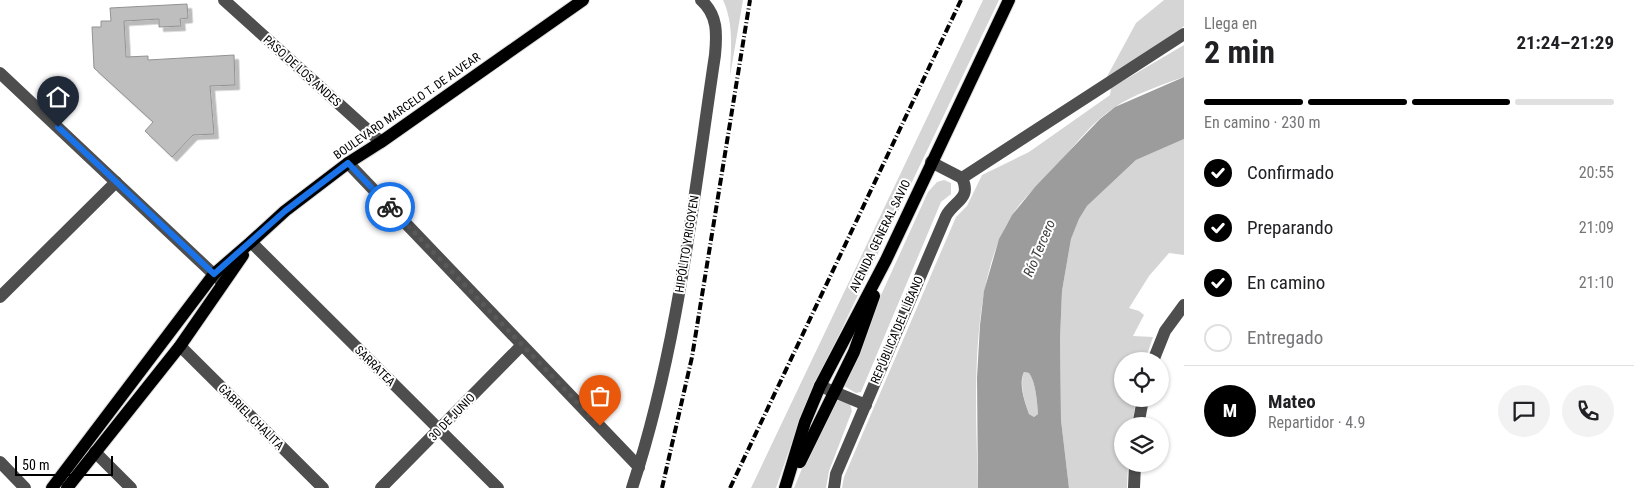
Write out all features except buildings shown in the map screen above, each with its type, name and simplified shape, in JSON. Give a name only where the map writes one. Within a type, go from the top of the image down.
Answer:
[{"type":"main road","name":"BOULEVARD MARCELO T. DE ALVEAR","points":[[52,488],[214,274],[285,211],[348,163],[381,142],[583,0]]},
{"type":"main road","name":"AVENIDA GENERAL SAVIO","points":[[787,488],[805,422],[820,386],[886,260],[1009,0]]},
{"type":"main road","name":"BOULEVARD MARCELO T. DE ALVEAR","points":[[67,488],[180,346],[251,242]]},
{"type":"main road","points":[[787,488],[860,338],[886,260]]},
{"type":"street","name":"PASO DE LOS ANDES","points":[[224,0],[381,142]]},
{"type":"street","name":"HIPÓLITO YRIGOYEN","points":[[632,488],[661,391],[677,309],[715,55],[717,37],[715,23],[712,13],[700,0]]},
{"type":"street","points":[[931,162],[962,178],[1184,34]]},
{"type":"street","points":[[0,73],[224,284]]},
{"type":"street","points":[[348,163],[639,467]]},
{"type":"street","name":"REPÚBLICA DEL LÍBANO","points":[[834,488],[836,474],[946,216],[950,208],[962,199],[964,195],[966,190],[962,178]]},
{"type":"street","points":[[0,297],[116,182]]},
{"type":"street","name":"SARRATEA","points":[[251,242],[498,488]]},
{"type":"street","points":[[1157,352],[1166,331],[1184,304]]},
{"type":"street","name":"30 DE JUNIO","points":[[381,488],[522,345]]},
{"type":"street","name":"GABRIEL CHALITA","points":[[180,346],[323,488]]},
{"type":"street","points":[[820,386],[866,405]]},
{"type":"street","points":[[95,452],[131,488]]},
{"type":"street","points":[[0,462],[25,488]]},
{"type":"street","points":[[1134,488],[1135,472]]},
{"type":"shaded area","points":[[723,0],[743,0],[730,76],[730,28]]},
{"type":"shaded area","points":[[983,0],[999,0],[803,410],[776,488],[751,488]]},
{"type":"shaded area","points":[[1164,0],[1184,0],[1184,26],[1171,38],[1103,84],[1136,23]]},
{"type":"shaded area","points":[[1184,45],[1184,77],[1130,98],[1099,119],[1021,203],[1011,217],[997,245],[987,277],[981,312],[978,348],[976,422],[978,488],[842,488],[844,477],[956,217],[967,206],[982,175],[1029,152],[1110,95],[1111,88]]},
{"type":"shaded area","points":[[1184,139],[1184,255],[1169,253],[1149,276],[1129,308],[1139,311],[1144,315],[1133,336],[1153,337],[1148,352],[1114,352],[1114,407],[1135,407],[1133,417],[1114,417],[1114,472],[1128,472],[1127,488],[1069,488],[1061,420],[1060,339],[1062,291],[1071,239],[1079,219],[1087,206],[1136,160]]},
{"type":"shaded area","points":[[944,180],[951,183],[951,194],[941,202],[861,392],[856,393],[844,386],[871,317],[928,192],[937,182]]},
{"type":"shaded area","points":[[1024,372],[1029,373],[1035,387],[1038,414],[1034,417],[1029,414],[1024,399],[1022,382]]},
{"type":"shaded area","points":[[837,400],[850,404],[852,411],[829,471],[826,488],[794,488],[808,454]]},
{"type":"water","name":"Río Tercero","points":[[1184,77],[1184,139],[1136,160],[1087,206],[1079,219],[1071,239],[1062,291],[1060,339],[1061,420],[1069,488],[978,488],[977,378],[980,325],[984,291],[999,239],[1012,215],[1035,187],[1100,119],[1115,107]],"holes":[[[1024,372],[1029,373],[1037,398],[1038,414],[1034,417],[1029,414],[1022,388]]]},
{"type":"railway","points":[[662,488],[692,357],[750,0]]},
{"type":"railway","points":[[730,488],[961,0]]},
{"type":"way so far","points":[[390,207],[600,426]]},
{"type":"route","points":[[58,127],[214,274],[285,211],[348,163],[390,207]]}]
